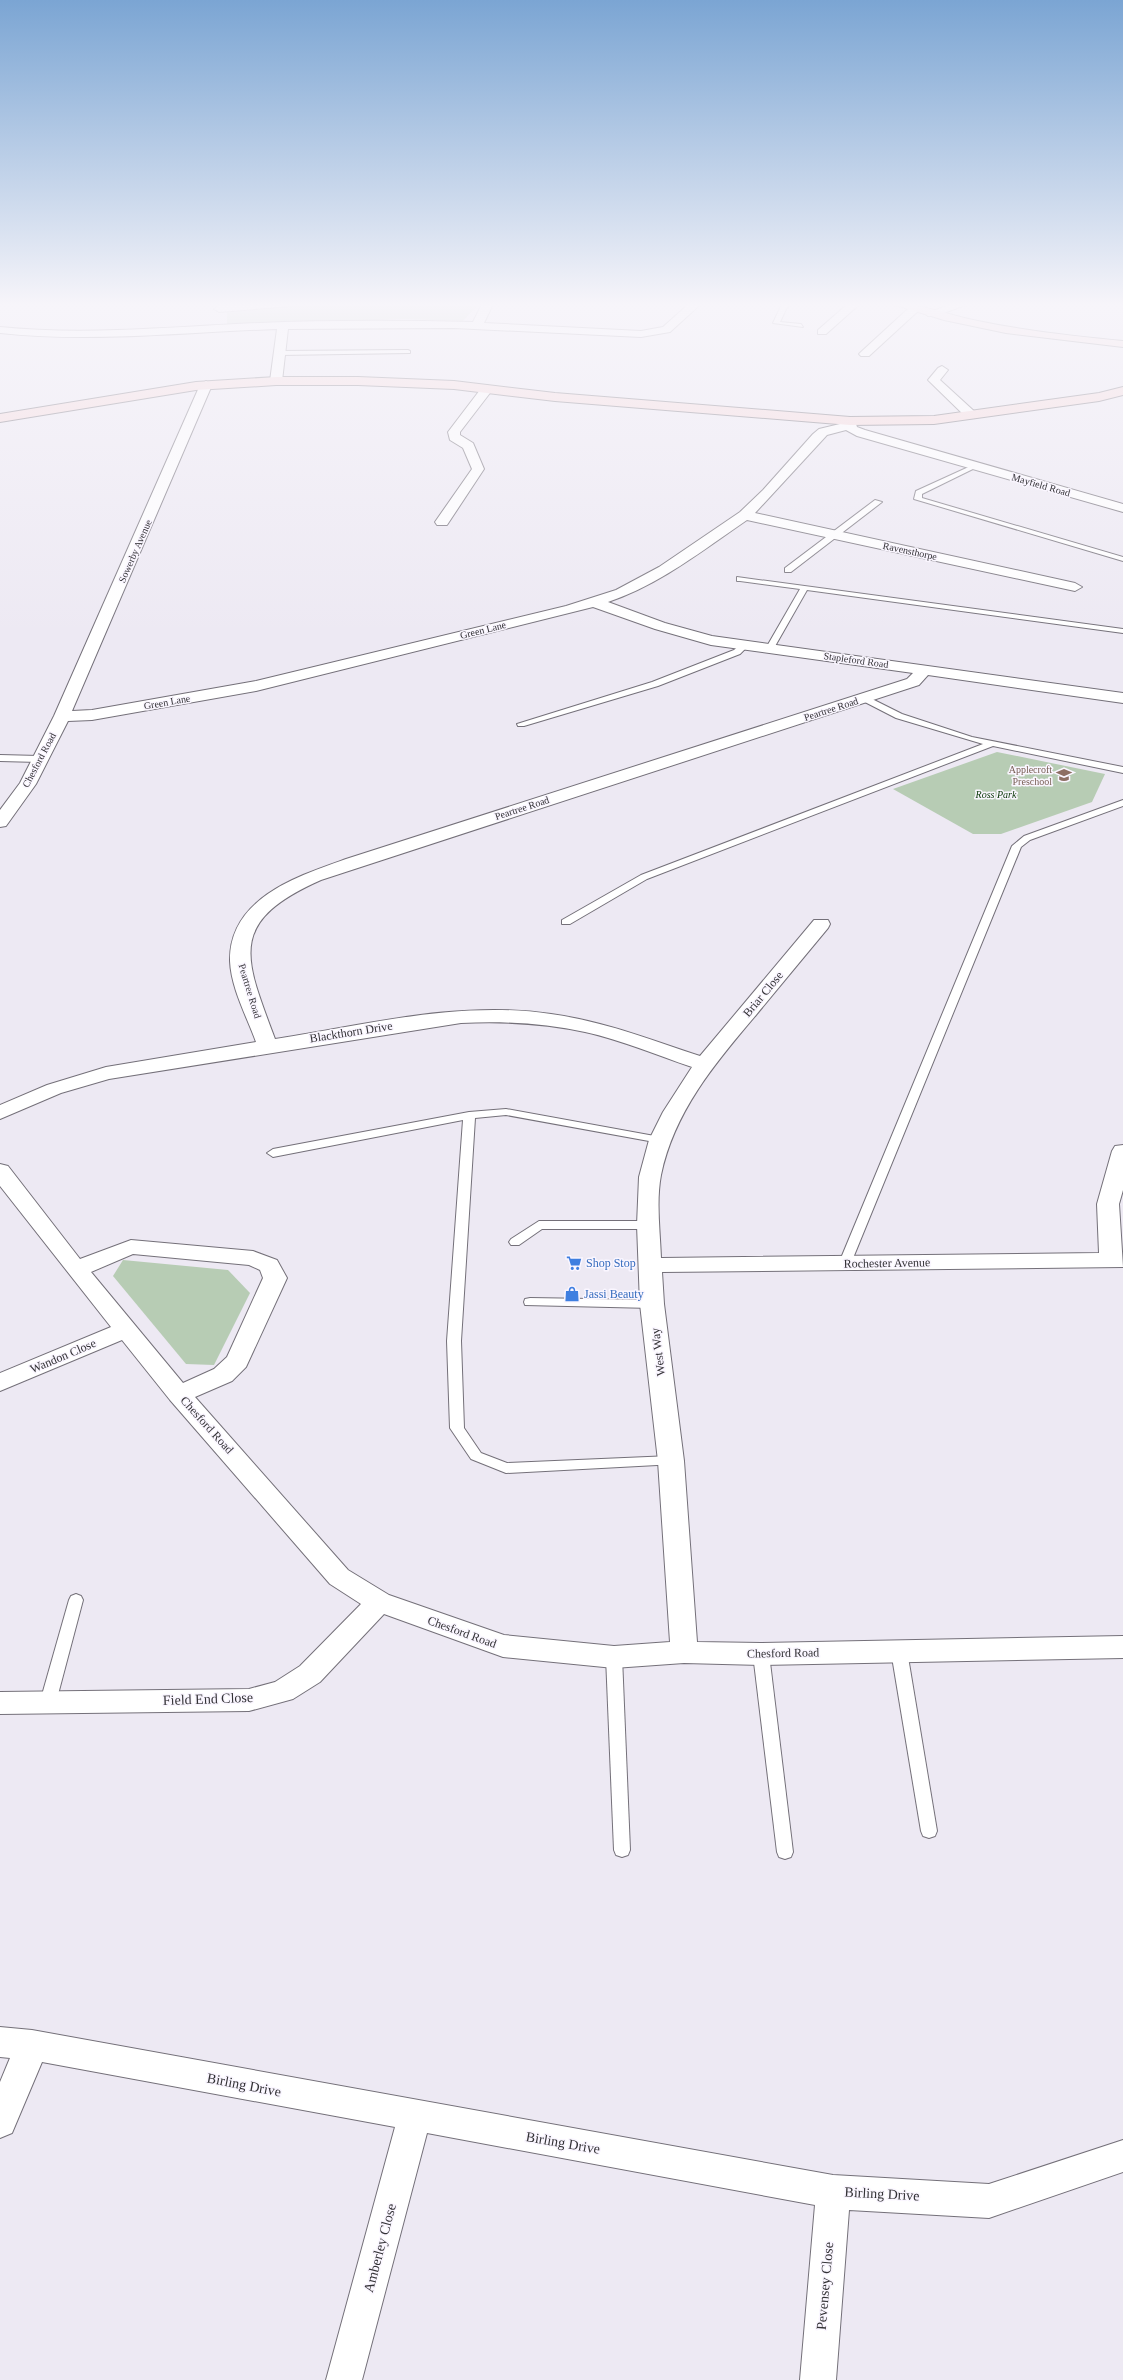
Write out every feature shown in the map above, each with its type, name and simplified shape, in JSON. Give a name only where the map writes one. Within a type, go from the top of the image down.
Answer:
[{"type":"street","points":[[0,418],[31,413]]},
{"type":"street","name":"Sowerby Avenue","points":[[62,716],[194,413]]},
{"type":"street","points":[[442,522],[478,469],[469,446],[454,437],[454,432],[469,413]]},
{"type":"street","points":[[730,413],[850,424],[927,420],[985,413]]},
{"type":"street","name":"Green Lane","points":[[62,716],[92,715],[256,686],[594,602],[644,582],[745,515],[768,494],[817,437],[823,432],[850,424]]},
{"type":"street","name":"Mayfield Road","points":[[850,424],[861,433],[1123,508]]},
{"type":"street","name":"Ravensthorpe","points":[[745,515],[1075,587]]},
{"type":"street","name":"Stapleford Road","points":[[594,602],[691,636],[1123,698]]},
{"type":"street","name":"Peartree Road","points":[[267,1045],[240,961],[241,940],[251,920],[276,896],[316,876],[352,863],[913,682],[925,669]]},
{"type":"street","name":"Chesford Road","points":[[0,822],[28,784],[39,759],[62,716]]},
{"type":"street","name":"Briar Close","points":[[704,1064],[821,924]]},
{"type":"street","name":"Blackthorn Drive","points":[[0,1113],[54,1089],[106,1073],[267,1045],[443,1018],[489,1015],[532,1017],[586,1026],[704,1064]]},
{"type":"street","name":"West Way","points":[[684,1652],[671,1461],[652,1304],[648,1225],[650,1177],[660,1140],[674,1112],[704,1064]]},
{"type":"street","points":[[1117,1260],[1108,1204],[1123,1151]]},
{"type":"street","name":"Chesford Road","points":[[0,1171],[76,1269],[180,1394],[339,1577],[379,1602],[503,1646],[614,1657],[684,1652],[761,1654],[1123,1647]]},
{"type":"street","points":[[76,1269],[131,1246],[253,1258],[269,1265],[275,1278],[237,1361],[223,1375],[180,1394]]},
{"type":"street","name":"Rochester Avenue","points":[[651,1265],[1117,1260]]},
{"type":"street","name":"Wandon Close","points":[[0,1383],[126,1329]]},
{"type":"street","name":"Field End Close","points":[[0,1703],[249,1700],[283,1691],[310,1674],[379,1602]]},
{"type":"street","name":"Birling Drive","points":[[0,2042],[32,2045],[416,2117],[833,2192],[989,2201],[1123,2156]]},
{"type":"street","points":[[0,2122],[32,2045]]},
{"type":"street","name":"Amberley Close","points":[[344,2380],[416,2117]]},
{"type":"street","name":"Pevensey Close","points":[[818,2380],[833,2192]]},
{"type":"lane","points":[[974,466],[919,493],[918,499],[1123,559]]},
{"type":"lane","points":[[788,570],[878,502]]},
{"type":"lane","points":[[740,580],[1123,631]]},
{"type":"lane","points":[[770,648],[804,589]]},
{"type":"lane","points":[[521,724],[656,684],[737,652],[746,644]]},
{"type":"lane","points":[[864,698],[899,716],[970,739],[1123,770]]},
{"type":"lane","points":[[566,922],[644,878],[994,743]]},
{"type":"lane","points":[[0,758],[39,759]]},
{"type":"lane","points":[[845,1263],[1017,846],[1027,838],[1123,803]]},
{"type":"lane","points":[[272,1153],[469,1115],[506,1112],[660,1140]]},
{"type":"lane","points":[[469,1115],[454,1341],[457,1428],[476,1456],[506,1468],[671,1461]]},
{"type":"lane","points":[[515,1242],[539,1225],[648,1225]]},
{"type":"lane","points":[[530,1302],[652,1304]]},
{"type":"lane","points":[[48,1702],[76,1600]]},
{"type":"lane","points":[[899,1651],[929,1831]]},
{"type":"lane","points":[[761,1654],[785,1852]]},
{"type":"lane","points":[[614,1657],[622,1850]]},
{"type":"green space","name":"Ross Park","points":[[997,752],[1105,774],[1092,802],[1001,834],[973,834],[893,789]]},
{"type":"green space","points":[[123,1260],[228,1270],[250,1293],[214,1365],[186,1364],[113,1276]]},
{"type":"place","name":"Applecroft Preschool","points":[[1064,775]]},
{"type":"place","name":"Shop Stop","points":[[574,1263]]},
{"type":"place","name":"Jassi Beauty","points":[[572,1294]]}]
